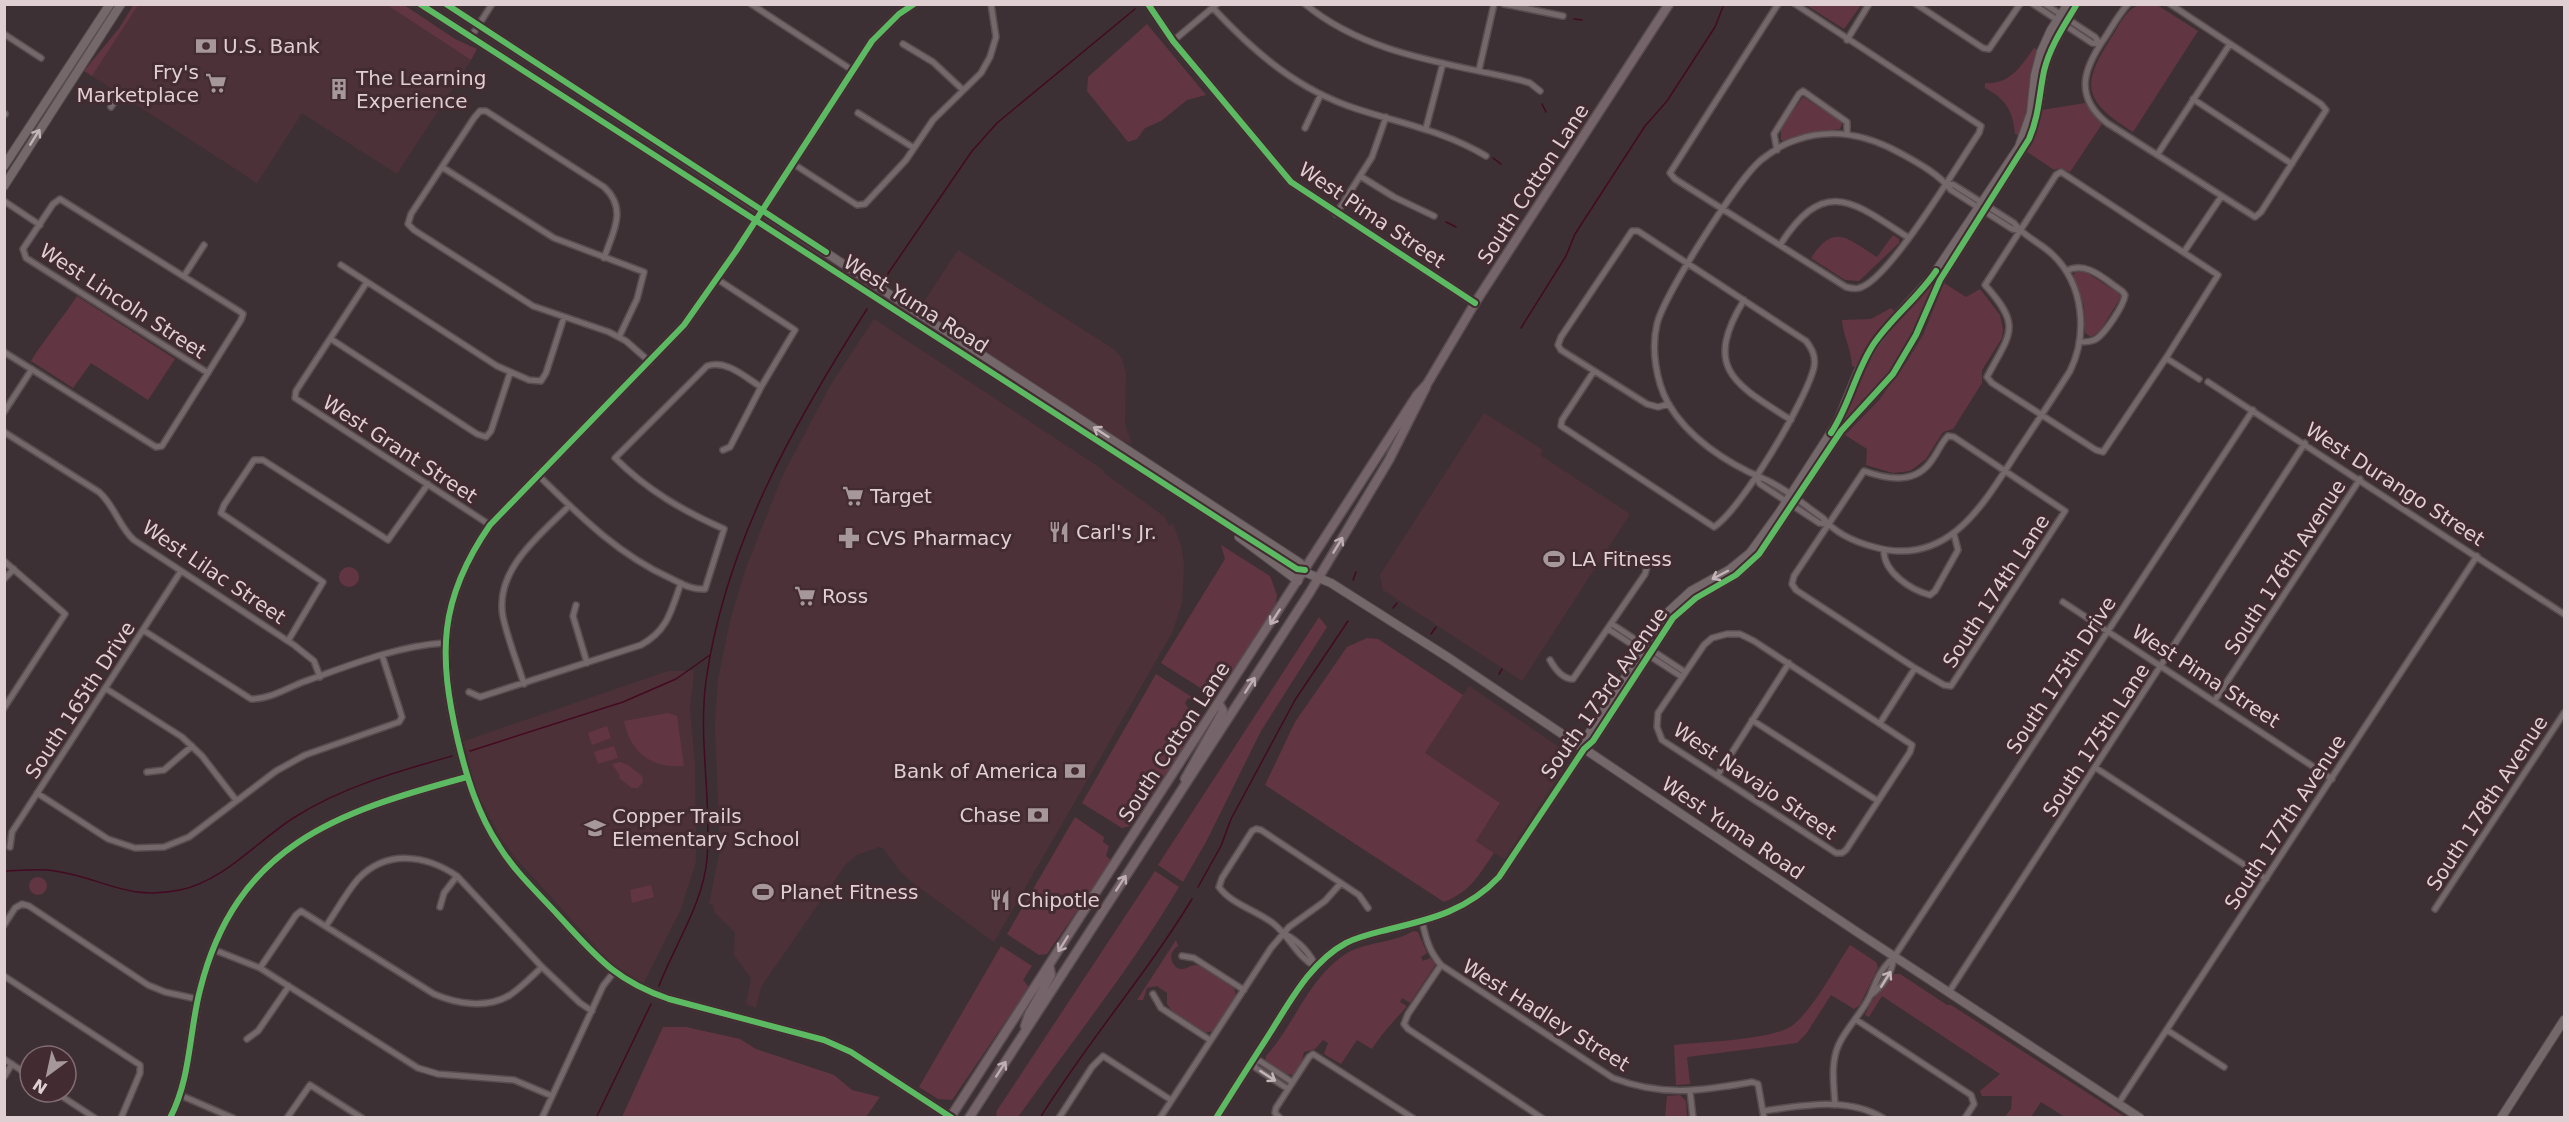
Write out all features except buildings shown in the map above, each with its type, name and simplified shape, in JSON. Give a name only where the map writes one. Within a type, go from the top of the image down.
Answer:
[{"type":"main road","name":"South Cotton Lane","points":[[950,1117],[1426,384],[1475,303],[1669,4]]},
{"type":"main road","name":"South Cotton Lane","points":[[969,1118],[1319,577],[1378,479],[1423,397],[1426,384]]},
{"type":"main road","points":[[1378,479],[1375,471],[1394,431]]},
{"type":"main road","points":[[1179,794],[1188,771],[1223,711],[1219,704]]},
{"type":"main road","points":[[1129,843],[1142,852]]},
{"type":"main road","points":[[1021,1039],[1029,1014],[1051,975],[1049,965]]},
{"type":"street","points":[[4,186],[87,48],[110,4]]},
{"type":"street","points":[[4,166],[87,48],[121,4]]},
{"type":"street","name":"West Yuma Road","points":[[420,4],[1297,569],[1319,577],[1440,653],[1894,957],[2140,1118]]},
{"type":"street","name":"West Yuma Road","points":[[446,4],[1300,562],[1305,570]]},
{"type":"street","points":[[471,37],[492,4]]},
{"type":"street","points":[[750,4],[852,70]]},
{"type":"street","points":[[914,4],[879,32],[684,326],[537,474],[490,525],[474,548],[457,586],[444,643],[448,696],[467,777],[485,822],[512,864],[614,972],[635,986],[655,994],[824,1040],[851,1052],[950,1117]]},
{"type":"street","points":[[792,163],[857,205],[865,204],[906,160],[933,120],[981,73],[990,57],[996,37],[991,4]]},
{"type":"street","points":[[1305,4],[1324,18],[1364,40],[1443,63],[1520,80],[1540,92]]},
{"type":"street","points":[[1479,70],[1494,4]]},
{"type":"street","points":[[1504,4],[1563,16]]},
{"type":"street","points":[[1778,4],[1670,173],[1675,179],[1846,288],[1860,288],[1881,273],[1909,238],[1980,133],[1981,126],[1795,4]]},
{"type":"street","points":[[1847,40],[1869,4]]},
{"type":"street","points":[[1916,4],[1983,48],[1989,49],[2020,4]]},
{"type":"street","points":[[2034,4],[2063,20]]},
{"type":"street","points":[[2045,4],[2092,43],[2100,44]]},
{"type":"street","name":"South 173rd Avenue","points":[[2063,20],[2068,4]]},
{"type":"street","name":"South 173rd Avenue","points":[[1216,1118],[1293,997],[1316,967],[1331,953],[1355,939],[1458,909],[1476,898],[1499,877],[1584,749],[1593,741],[1671,608],[1691,591],[1729,570],[1750,554],[1841,431],[1878,393],[1899,366],[1916,335],[1938,284],[2023,138],[2031,113],[2038,60],[2047,38],[2077,4]]},
{"type":"street","points":[[2128,4],[2087,67],[2086,93],[2090,106],[2098,116],[2255,217],[2261,212],[2326,110],[2321,104],[2170,4]]},
{"type":"street","name":"West Pima Street","points":[[1148,6],[1283,175],[1336,214],[1475,303]]},
{"type":"street","points":[[1173,40],[1215,6],[1255,52],[1282,72],[1320,94],[1356,109],[1444,134],[1486,156]]},
{"type":"street","points":[[4,34],[41,58]]},
{"type":"street","points":[[903,44],[933,62],[963,90]]},
{"type":"street","points":[[2157,155],[2230,44]]},
{"type":"street","points":[[1426,128],[1443,63]]},
{"type":"street","points":[[1777,150],[1774,134],[1803,91],[1847,122],[1847,134]]},
{"type":"street","points":[[1305,128],[1320,94]]},
{"type":"street","points":[[111,107],[117,98]]},
{"type":"street","points":[[2193,99],[2292,164]]},
{"type":"street","points":[[604,258],[617,221],[614,197],[604,187],[486,111],[480,111],[474,118],[411,214],[408,224],[533,306],[595,326],[619,337],[650,362]]},
{"type":"street","points":[[858,113],[914,148]]},
{"type":"street","points":[[1336,214],[1375,150],[1386,117]]},
{"type":"street","points":[[1847,134],[1858,135],[1882,144],[1916,162],[1945,183],[1954,184],[1983,207],[2014,224],[2053,255],[2066,271],[2079,304],[2081,317],[2079,342],[2073,365],[2042,415],[1973,517],[1954,534],[1917,549],[1884,550],[1856,543],[1823,518],[1760,484],[1755,476],[1690,432],[1669,404],[1657,371],[1655,345],[1657,323],[1672,289],[1744,178],[1760,160],[1795,140],[1847,134]]},
{"type":"street","points":[[442,167],[554,238],[645,272],[637,298],[619,337]]},
{"type":"street","points":[[2061,172],[2218,275],[2103,452],[2096,450],[1992,383],[1988,377],[2006,345],[2010,327],[2006,310],[1985,285],[2019,230],[2056,175],[2061,172]]},
{"type":"street","points":[[1360,176],[1434,216]]},
{"type":"street","points":[[2184,252],[2221,197]]},
{"type":"street","points":[[4,201],[40,225],[56,200],[60,199],[243,314],[162,446],[156,447],[4,352]]},
{"type":"street","points":[[1780,245],[1803,214],[1821,204],[1833,202],[1852,204],[1862,208],[1909,238]]},
{"type":"street","name":"South 173rd Avenue","points":[[1791,501],[1837,423],[1854,382],[1873,346],[1896,315],[1932,277],[1983,207]]},
{"type":"street","name":"West Lincoln Street","points":[[40,225],[23,249],[26,258],[208,373]]},
{"type":"street","points":[[1594,371],[1562,420],[1561,426],[1714,527],[1731,512],[1791,420],[1814,368],[1814,355],[1806,341],[1638,231],[1632,231],[1561,337],[1558,345],[1561,350],[1647,404],[1658,407],[1669,404]]},
{"type":"street","points":[[184,276],[204,245]]},
{"type":"street","points":[[341,265],[510,373],[529,380],[541,381],[546,373],[564,317]]},
{"type":"street","points":[[2066,271],[2076,267],[2087,268],[2125,295],[2123,302],[2100,336],[2090,342],[2079,342]]},
{"type":"street","points":[[717,279],[795,330],[761,387],[730,447],[723,450]]},
{"type":"street","points":[[367,282],[331,339],[477,434],[486,436],[491,431],[510,373]]},
{"type":"street","points":[[1744,300],[1725,335],[1726,364],[1734,379],[1745,390],[1791,420]]},
{"type":"street","points":[[895,309],[902,307],[943,334],[950,334]]},
{"type":"street","name":"West Grant Street","points":[[331,339],[296,391],[295,398],[490,525]]},
{"type":"street","points":[[2166,358],[2199,379]]},
{"type":"street","points":[[537,474],[617,548],[695,590],[705,589],[724,529],[690,514],[657,494],[615,458],[707,366],[714,363],[724,364],[761,387]]},
{"type":"street","points":[[4,412],[32,369]]},
{"type":"street","name":"West Durango Street","points":[[2208,382],[2565,614]]},
{"type":"street","name":"South 175th Drive","points":[[1835,1105],[1834,1061],[1839,1043],[1870,996],[1874,983],[1885,965],[1894,957],[2253,410]]},
{"type":"street","name":"West Lilac Street","points":[[4,432],[99,492],[107,499],[125,532],[152,553],[288,641],[314,661],[320,677]]},
{"type":"street","points":[[1880,723],[1915,668],[1796,590],[1792,584],[1828,524],[1864,471],[1888,478],[1910,478],[1926,469],[1948,436],[1954,437],[2006,470]]},
{"type":"street","name":"South 175th Lane","points":[[1949,992],[2305,443]]},
{"type":"street","points":[[1124,458],[1130,456],[1212,505]]},
{"type":"street","points":[[288,641],[323,582],[221,513],[254,460],[258,458],[263,460],[388,540],[428,484]]},
{"type":"street","name":"South 174th Lane","points":[[1915,668],[1944,685],[1951,686],[2065,511],[2006,470]]},
{"type":"street","name":"South 176th Avenue","points":[[2215,700],[2360,479]]},
{"type":"street","points":[[524,684],[503,616],[504,591],[512,569],[522,554],[569,506]]},
{"type":"street","points":[[1239,532],[1239,538],[1298,581]]},
{"type":"street","points":[[1884,550],[1883,557],[1891,572],[1923,593],[1930,595],[1935,591],[1958,550],[1954,534]]},
{"type":"street","points":[[1550,660],[1556,671],[1574,680],[1610,627],[1647,567],[1636,557],[1627,554],[1618,555]]},
{"type":"street","name":"South 177th Avenue","points":[[2118,1104],[2477,556]]},
{"type":"street","points":[[4,561],[65,614],[4,708]]},
{"type":"street","points":[[4,579],[14,569]]},
{"type":"street","name":"South 165th Drive","points":[[10,847],[12,832],[181,571]]},
{"type":"street","points":[[469,692],[480,697],[641,645],[660,632],[670,614],[681,583]]},
{"type":"street","name":"West Pima Street","points":[[2063,602],[2332,779]]},
{"type":"street","points":[[576,605],[573,616],[587,663]]},
{"type":"street","points":[[1610,627],[1684,674],[1712,638],[1727,634],[1740,634],[1789,663],[1912,745],[1910,753],[1878,801],[1752,720]]},
{"type":"street","points":[[143,630],[251,699],[263,699],[382,655],[419,645],[444,643]]},
{"type":"street","points":[[37,792],[108,839],[135,848],[164,847],[189,837],[276,771],[305,755],[399,722],[402,717],[382,655]]},
{"type":"street","points":[[1717,776],[1789,663]]},
{"type":"street","name":"West Navajo Street","points":[[1684,674],[1658,713],[1657,727],[1662,740],[1836,853],[1846,850],[1878,801]]},
{"type":"street","points":[[105,688],[192,746],[236,800]]},
{"type":"street","name":"South 178th Avenue","points":[[2435,909],[2565,713]]},
{"type":"street","points":[[147,772],[164,770],[192,746]]},
{"type":"street","points":[[2096,768],[2266,879]]},
{"type":"street","points":[[170,1118],[180,1095],[197,999],[212,949],[231,911],[254,880],[282,853],[318,828],[379,803],[467,777]]},
{"type":"street","points":[[1316,967],[1289,943],[1274,924],[1219,887],[1228,868],[1252,831],[1256,829],[1341,883],[1359,895],[1368,908]]},
{"type":"street","points":[[326,926],[363,875],[394,860],[421,858],[441,865],[457,876],[542,967],[580,1003],[592,1011]]},
{"type":"street","points":[[440,907],[444,893],[457,876]]},
{"type":"street","points":[[1160,1118],[1271,948],[1283,934],[1325,901],[1341,883]]},
{"type":"street","points":[[4,924],[15,908],[22,904],[29,906],[148,985],[165,992],[197,999]]},
{"type":"street","points":[[260,968],[290,923],[301,911],[434,994],[449,1001],[475,1005],[498,1000],[510,995],[542,967]]},
{"type":"street","name":"West Hadley Street","points":[[1422,921],[1426,942],[1441,965],[1613,1078],[1637,1088],[1652,1090],[1690,1090],[1752,1082],[1758,1084],[1763,1114]]},
{"type":"street","points":[[212,949],[260,968],[418,1068],[438,1074],[514,1080],[552,1096]]},
{"type":"street","points":[[1182,956],[1194,958],[1244,990]]},
{"type":"street","points":[[1441,965],[1408,1014],[1404,1024],[1408,1029],[1539,1117]]},
{"type":"street","points":[[542,1118],[603,986],[614,972]]},
{"type":"street","points":[[4,976],[140,1065],[140,1073],[121,1118]]},
{"type":"street","points":[[247,1039],[258,1031],[289,986]]},
{"type":"street","points":[[1153,994],[1161,1008],[1210,1040]]},
{"type":"street","points":[[1855,1019],[1971,1095],[1974,1100],[1965,1118]]},
{"type":"street","points":[[2501,1118],[2565,1020]]},
{"type":"street","points":[[2167,1030],[2224,1067]]},
{"type":"street","points":[[1280,1118],[1275,1113],[1292,1082],[1313,1054],[1413,1118]]},
{"type":"street","points":[[1059,1118],[1092,1067],[1103,1056],[1171,1100]]},
{"type":"street","points":[[4,1059],[18,1068]]},
{"type":"street","points":[[1288,1089],[1256,1068],[1252,1061],[1260,1061],[1292,1082]]},
{"type":"street","points":[[4,1077],[12,1064]]},
{"type":"street","points":[[287,1118],[310,1085],[362,1118]]},
{"type":"street","points":[[1690,1090],[1693,1118]]},
{"type":"street","points":[[180,1095],[233,1117]]},
{"type":"street","points":[[73,1104],[95,1118]]},
{"type":"street","points":[[1763,1114],[1835,1105],[1856,1106],[1883,1118]]},
{"type":"shaded area","points":[[134,4],[138,5],[92,76],[84,71],[120,27]]},
{"type":"shaded area","points":[[138,4],[387,5],[471,60],[397,174],[302,113],[257,183],[92,76]]},
{"type":"shaded area","points":[[387,5],[404,5],[455,39],[477,49],[471,60]]},
{"type":"shaded area","points":[[1806,5],[1861,5],[1844,29]]},
{"type":"shaded area","points":[[2138,5],[2157,5],[2198,31],[2133,132],[2105,111],[2096,101],[2091,81],[2101,55],[2120,24],[2129,11]]},
{"type":"shaded area","points":[[1147,24],[1206,95],[1187,100],[1161,121],[1145,128],[1137,139],[1128,142],[1087,91],[1088,77]]},
{"type":"shaded area","points":[[2034,48],[2038,50],[2028,112],[2020,136],[2015,134],[2007,106],[1985,88],[1985,83],[1994,83],[2008,78]]},
{"type":"shaded area","points":[[1803,97],[1839,119],[1842,124],[1840,129],[1781,140],[1781,128]]},
{"type":"shaded area","points":[[2085,103],[2102,124],[2070,172],[2060,168],[2054,170],[2026,151],[2042,110]]},
{"type":"shaded area","points":[[1975,215],[1897,365],[1812,466],[1874,348]]},
{"type":"shaded area","points":[[1893,235],[1899,239],[1899,243],[1859,281],[1845,280],[1811,258],[1827,240],[1835,237],[1849,240],[1877,257]]},
{"type":"shaded area","points":[[958,250],[1115,350],[1122,359],[1126,374],[1125,424],[1132,444],[1117,439],[919,309]]},
{"type":"shaded area","points":[[2076,271],[2086,272],[2121,297],[2100,331],[2091,337],[2085,333],[2084,306],[2073,276]]},
{"type":"shaded area","points":[[1944,283],[1966,297],[1980,289],[2000,315],[2002,338],[1982,370],[1982,383],[1953,429],[1943,432],[1926,459],[1910,471],[1893,473],[1866,465],[1867,449],[1845,435],[1879,400],[1906,363],[1923,335]]},
{"type":"shaded area","points":[[77,296],[175,359],[148,400],[91,363],[73,388],[31,361]]},
{"type":"shaded area","points":[[1891,308],[1895,312],[1874,339],[1857,368],[1852,366],[1842,320],[1871,319]]},
{"type":"shaded area","points":[[874,319],[1105,471],[1104,473],[1165,517],[1169,526],[1173,524],[1181,545],[1184,564],[1182,604],[1172,633],[994,942],[913,883],[900,871],[883,848],[879,847],[857,855],[846,864],[761,987],[756,1008],[746,1004],[751,978],[734,955],[735,932],[715,913],[713,905],[709,904],[720,851],[715,724],[718,680],[730,621],[746,568],[782,477],[830,386]]},
{"type":"shaded area","points":[[1484,413],[1543,450],[1540,455],[1630,514],[1522,681],[1383,590],[1380,575]]},
{"type":"shaded area","points":[[1221,545],[1270,576],[1277,595],[1275,609],[1254,642],[1214,695],[1161,663],[1225,559]]},
{"type":"shaded area","points":[[349,567],[356,570],[359,577],[356,584],[349,587],[342,584],[339,577],[342,570]]},
{"type":"shaded area","points":[[1319,617],[1327,627],[1261,731],[1207,840],[1183,882],[1158,865]]},
{"type":"shaded area","points":[[1367,638],[1378,639],[1463,695],[1425,753],[1500,803],[1476,841],[1494,853],[1467,888],[1444,902],[1265,785],[1295,722],[1347,647]]},
{"type":"shaded area","name":"Copper Trails Elementary School","points":[[668,671],[694,671],[690,709],[695,765],[696,862],[680,911],[643,984],[611,963],[513,855],[499,835],[476,790],[464,741]]},
{"type":"shaded area","points":[[1156,674],[1204,705],[1201,706],[1188,698],[1185,703],[1193,716],[1190,721],[1198,727],[1130,826],[1122,828],[1082,803]]},
{"type":"shaded area","points":[[1469,686],[1565,751],[1566,765],[1504,859],[1476,841],[1500,804],[1425,753]]},
{"type":"shaded area","points":[[668,713],[677,716],[684,766],[662,765],[644,756],[631,742],[627,732],[624,721]]},
{"type":"shaded area","points":[[607,726],[611,738],[592,745],[588,733]]},
{"type":"shaded area","points":[[614,746],[618,758],[598,764],[594,752]]},
{"type":"shaded area","points":[[620,762],[642,776],[643,782],[638,788],[632,788],[619,778],[612,764]]},
{"type":"shaded area","points":[[1075,817],[1104,837],[1103,842],[1109,846],[1106,856],[1112,861],[1047,954],[1039,955],[1007,934]]},
{"type":"shaded area","points":[[1155,871],[1179,887],[1161,917],[1018,1117],[997,1117],[996,1112]]},
{"type":"shaded area","points":[[38,877],[44,880],[47,886],[44,892],[38,895],[32,892],[29,886],[32,880]]},
{"type":"shaded area","points":[[651,885],[654,897],[632,903],[630,890]]},
{"type":"shaded area","points":[[1413,931],[1418,932],[1427,953],[1421,957],[1423,961],[1430,958],[1436,964],[1410,1003],[1402,998],[1400,1002],[1407,1006],[1372,1049],[1357,1040],[1341,1064],[1324,1054],[1328,1043],[1323,1040],[1315,1049],[1304,1052],[1302,1061],[1293,1075],[1265,1062],[1266,1056],[1320,977],[1331,965],[1352,950],[1397,938]]},
{"type":"shaded area","points":[[1176,940],[1178,946],[1171,957],[1177,968],[1199,966],[1234,988],[1236,996],[1213,1031],[1205,1033],[1172,1011],[1167,1004],[1167,993],[1157,986],[1147,988],[1143,1000],[1137,1000]]},
{"type":"shaded area","points":[[1850,945],[1876,962],[1878,968],[1860,1005],[1854,1009],[1831,995],[1806,1034],[1797,1043],[1687,1057],[1690,1084],[1676,1085],[1674,1045],[1754,1037],[1784,1030],[1793,1025],[1816,998]]},
{"type":"shaded area","points":[[1001,946],[1032,966],[1023,980],[1029,987],[952,1100],[938,1099],[919,1087]]},
{"type":"shaded area","points":[[1894,974],[1900,974],[1947,1005],[1951,1005],[2125,1117],[2065,1117],[2041,1102],[2031,1117],[2005,1117],[2011,1109],[2012,1096],[1982,1096],[1980,1091],[2000,1074],[1882,996],[1869,1017],[1865,1015],[1871,1002]]},
{"type":"shaded area","points":[[663,1027],[686,1027],[740,1039],[756,1049],[834,1075],[852,1090],[880,1097],[866,1117],[622,1117]]},
{"type":"shaded area","points":[[1680,1095],[1686,1101],[1687,1117],[1665,1117],[1667,1096]]},
{"type":"waterway","points":[[1521,328],[1566,256],[1575,234],[1645,126],[1667,101],[1715,27],[1724,4]]},
{"type":"waterway","points":[[887,275],[972,151],[997,123],[1135,9]]},
{"type":"waterway","points":[[1574,19],[1582,20]]},
{"type":"waterway","points":[[1542,104],[1546,112]]},
{"type":"waterway","points":[[1493,158],[1501,164]]},
{"type":"waterway","points":[[1446,222],[1456,227]]},
{"type":"waterway","points":[[659,986],[694,908],[707,859],[708,815],[704,703],[715,631],[729,582],[746,534],[789,441],[867,309]]},
{"type":"waterway","points":[[1353,580],[1356,572]]},
{"type":"waterway","points":[[1393,608],[1397,603]]},
{"type":"waterway","points":[[1198,887],[1221,846],[1231,819],[1295,700],[1348,621]]},
{"type":"waterway","points":[[1431,634],[1436,627]]},
{"type":"waterway","points":[[470,751],[623,702],[676,679],[710,655]]},
{"type":"waterway","points":[[1499,674],[1502,669]]},
{"type":"waterway","points":[[4,871],[55,871],[144,893],[180,890],[196,885],[226,869],[281,826],[313,806],[351,788],[452,756]]},
{"type":"waterway","points":[[1040,1118],[1192,899]]},
{"type":"waterway","points":[[596,1118],[651,1004]]},
{"type":"cycle path","points":[[420,4],[1239,532],[1297,569],[1305,570]]},
{"type":"cycle path","points":[[446,4],[826,252]]},
{"type":"cycle path","points":[[914,4],[899,14],[872,41],[736,251],[684,325],[490,525],[460,578],[447,629],[446,655],[447,682],[458,741],[479,809],[505,856],[595,955],[620,975],[650,992],[824,1040],[851,1052],[952,1118]]},
{"type":"cycle path","points":[[1148,4],[1173,41],[1291,182],[1475,303]]},
{"type":"cycle path","points":[[1216,1118],[1294,995],[1322,960],[1357,938],[1449,912],[1475,898],[1499,877],[1584,749],[1593,741],[1673,618],[1696,598],[1736,575],[1759,554],[1841,431],[1893,374],[1916,335],[1940,280],[2029,139],[2037,114],[2044,71],[2050,53],[2077,4]]},
{"type":"cycle path","points":[[1831,433],[1873,345],[1936,271]]},
{"type":"cycle path","points":[[170,1118],[182,1087],[196,1006],[216,941],[239,900],[266,868],[298,842],[335,822],[376,805],[467,777]]},
{"type":"place","name":"U.S. Bank","points":[[206,46]]},
{"type":"place","name":"Fry's Marketplace","points":[[216,83]]},
{"type":"place","name":"The Learning Experience","points":[[339,89]]},
{"type":"place","name":"Target","points":[[853,496]]},
{"type":"place","name":"Carl's Jr.","points":[[1059,532]]},
{"type":"place","name":"CVS Pharmacy","points":[[849,538]]},
{"type":"place","name":"LA Fitness","points":[[1554,559]]},
{"type":"place","name":"Ross","points":[[805,596]]},
{"type":"place","name":"Bank of America","points":[[1075,771]]},
{"type":"place","name":"Chase","points":[[1038,815]]},
{"type":"place","name":"Copper Trails Elementary School","points":[[595,828]]},
{"type":"place","name":"Planet Fitness","points":[[763,892]]},
{"type":"place","name":"Chipotle","points":[[1000,900]]}]
